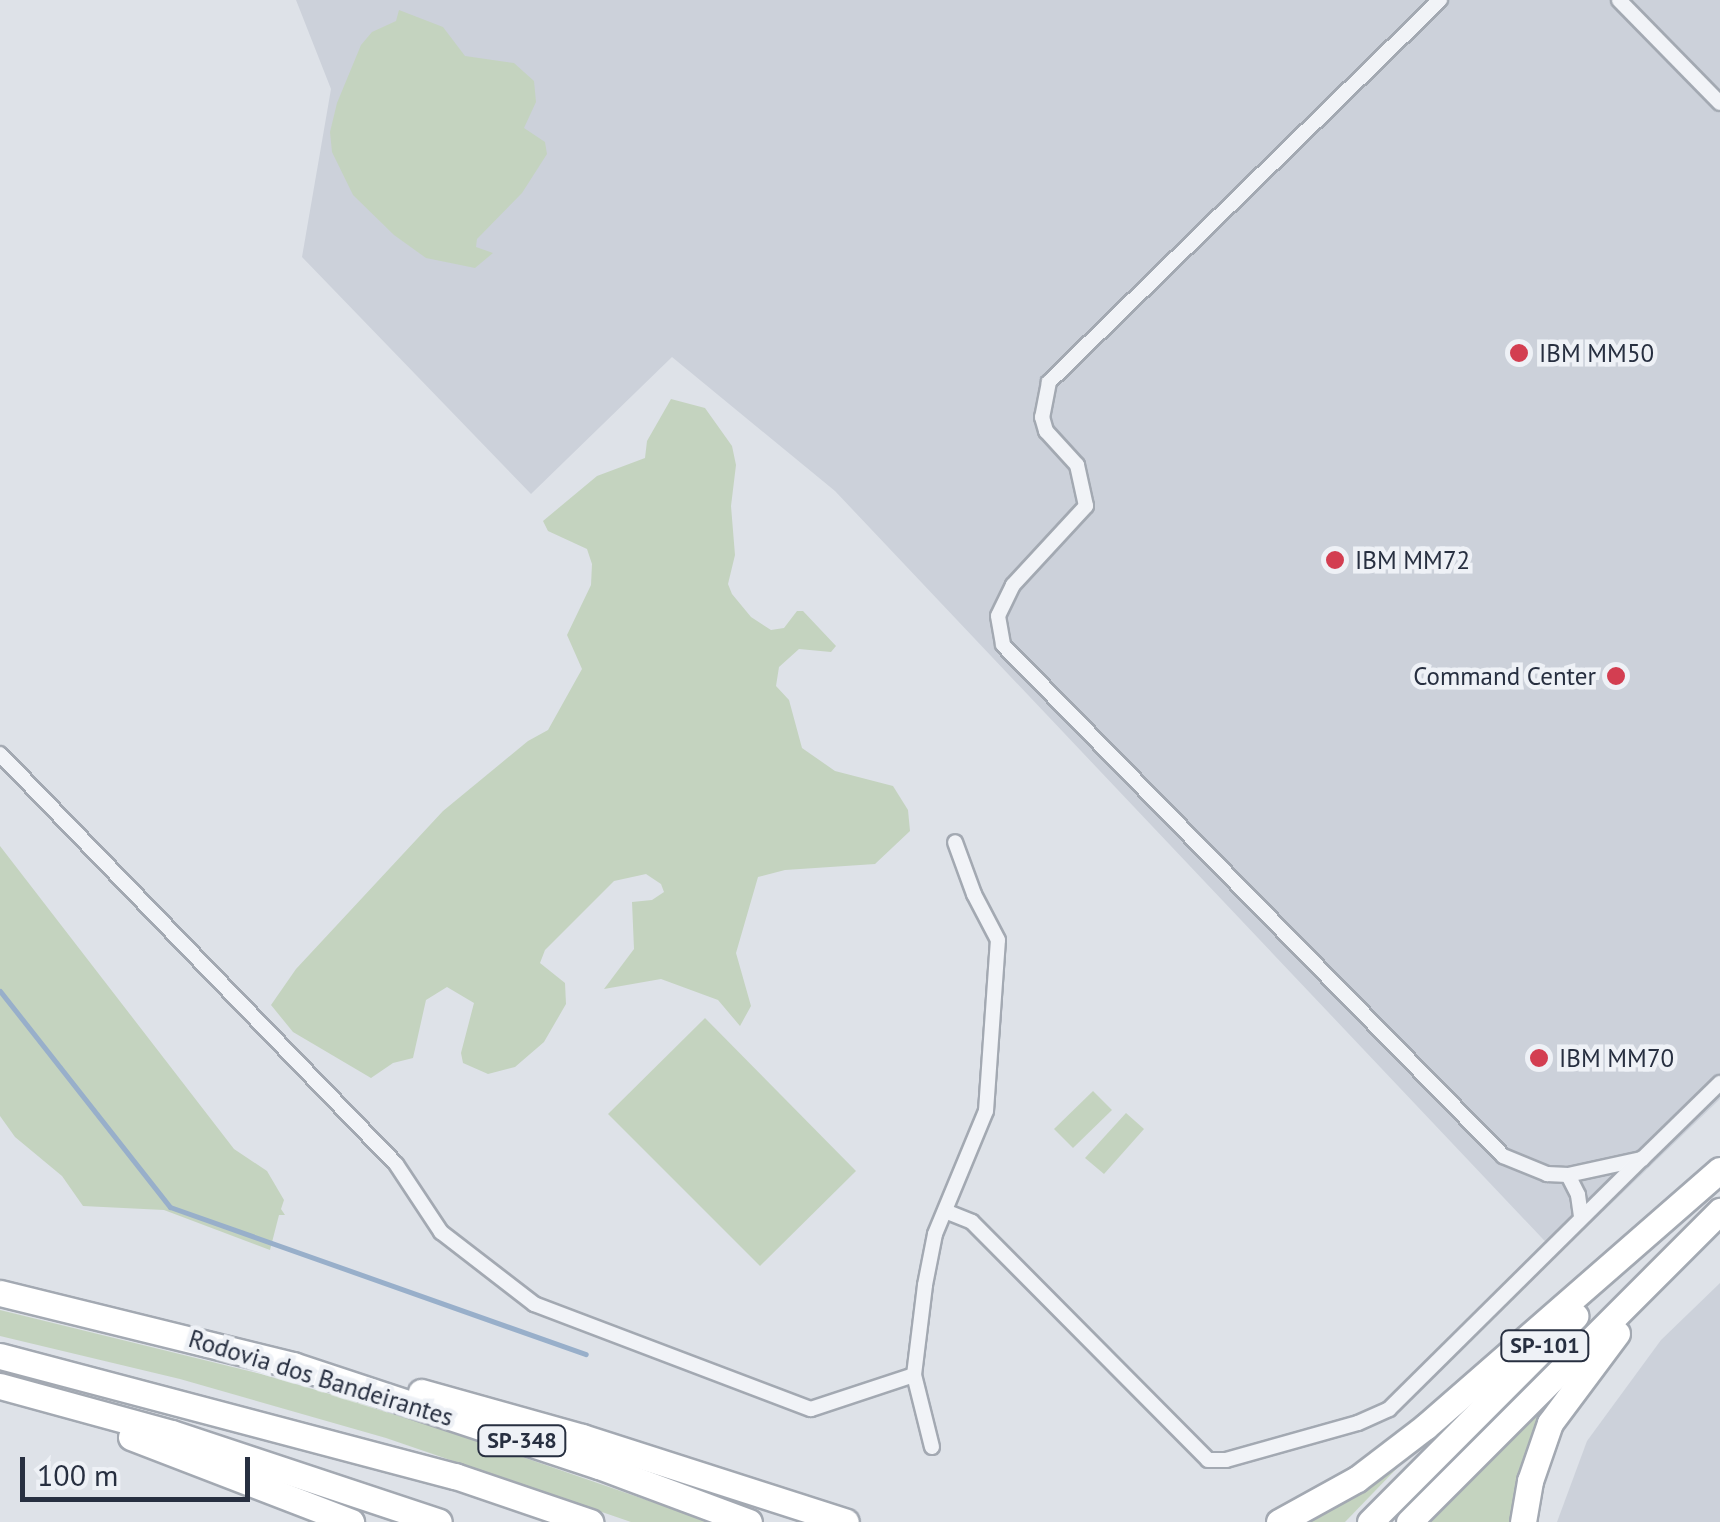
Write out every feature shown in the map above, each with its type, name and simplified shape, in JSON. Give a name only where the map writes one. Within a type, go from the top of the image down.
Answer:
[{"type":"highway","points":[[1279,1522],[1346,1486],[1425,1427],[1720,1171]]},
{"type":"highway","name":"SP-101","points":[[1370,1522],[1720,1171]]},
{"type":"highway","name":"SP-101","points":[[1409,1522],[1720,1211]]},
{"type":"highway","points":[[1523,1522],[1538,1453],[1560,1408],[1696,1233]]},
{"type":"highway","name":"Rodovia dos Bandeirantes","points":[[0,1293],[293,1364],[599,1466],[749,1522]]},
{"type":"highway","name":"SP-348","points":[[0,1356],[455,1476],[590,1522]]},
{"type":"highway","points":[[293,1364],[458,1400],[846,1522]]},
{"type":"highway","points":[[0,1386],[351,1522]]},
{"type":"highway","points":[[0,1386],[172,1433],[439,1522]]},
{"type":"street","points":[[1440,0],[1049,382],[1042,417],[1046,431],[1078,464],[1086,506],[1012,585],[998,616],[1003,645],[1503,1156],[1547,1174],[1568,1175],[1642,1159]]},
{"type":"street","points":[[1619,0],[1720,103]]},
{"type":"street","points":[[0,754],[396,1164],[441,1232],[534,1304],[811,1410],[914,1375]]},
{"type":"street","points":[[932,1448],[914,1375],[925,1285],[935,1234],[986,1111],[998,940],[974,894],[955,842]]},
{"type":"street","points":[[946,1210],[972,1222],[1208,1460],[1226,1460],[1358,1424],[1389,1409],[1720,1084]]},
{"type":"street","points":[[1568,1175],[1578,1195],[1581,1217]]},
{"type":"shaded area","points":[[296,0],[1720,0],[1720,1099],[1558,1255],[835,491],[672,357],[531,494],[302,257],[331,89]]},
{"type":"shaded area","points":[[1720,1283],[1720,1522],[1557,1522],[1587,1441],[1661,1340]]},
{"type":"green space","points":[[399,10],[443,27],[465,56],[514,63],[534,81],[536,102],[524,128],[545,142],[547,154],[522,193],[477,239],[476,247],[493,253],[475,268],[426,258],[394,235],[353,195],[332,152],[330,132],[337,103],[361,45],[372,32],[396,21]]},
{"type":"green space","points":[[671,399],[705,408],[732,446],[736,465],[731,506],[735,555],[728,584],[732,594],[751,617],[771,630],[784,628],[797,611],[803,611],[836,646],[831,652],[799,649],[779,667],[776,686],[789,700],[802,748],[835,771],[893,786],[908,810],[910,831],[875,864],[785,870],[758,877],[736,953],[751,1006],[740,1026],[718,1000],[661,979],[604,989],[634,949],[632,902],[652,900],[664,892],[661,884],[646,874],[614,881],[545,950],[540,963],[565,983],[566,1004],[544,1042],[515,1067],[488,1074],[463,1063],[461,1053],[474,1003],[447,987],[426,1000],[413,1058],[393,1063],[371,1078],[293,1032],[271,1005],[296,969],[443,811],[528,741],[548,730],[582,669],[567,635],[591,585],[592,564],[587,549],[548,531],[543,521],[597,476],[645,458],[647,441]]},
{"type":"green space","points":[[0,846],[234,1149],[267,1171],[284,1200],[281,1209],[285,1215],[279,1215],[270,1250],[164,1210],[83,1206],[62,1176],[15,1137],[0,1116]]},
{"type":"green space","points":[[705,1018],[856,1171],[760,1266],[608,1114]]},
{"type":"green space","points":[[1093,1091],[1112,1110],[1073,1148],[1054,1129]]},
{"type":"green space","points":[[1126,1113],[1144,1129],[1104,1174],[1085,1158]]},
{"type":"green space","points":[[0,1310],[261,1374],[395,1413],[710,1522],[631,1522],[386,1438],[180,1379],[0,1336]]},
{"type":"green space","points":[[1556,1392],[1516,1522],[1429,1522]]},
{"type":"green space","points":[[1428,1436],[1345,1522],[1295,1522]]},
{"type":"waterway","points":[[0,991],[170,1207],[586,1354]]},
{"type":"place","name":"IBM MM50","points":[[1519,353]]},
{"type":"place","name":"IBM MM72","points":[[1335,560]]},
{"type":"place","name":"Command Center","points":[[1616,676]]},
{"type":"place","name":"IBM MM70","points":[[1539,1058]]}]
